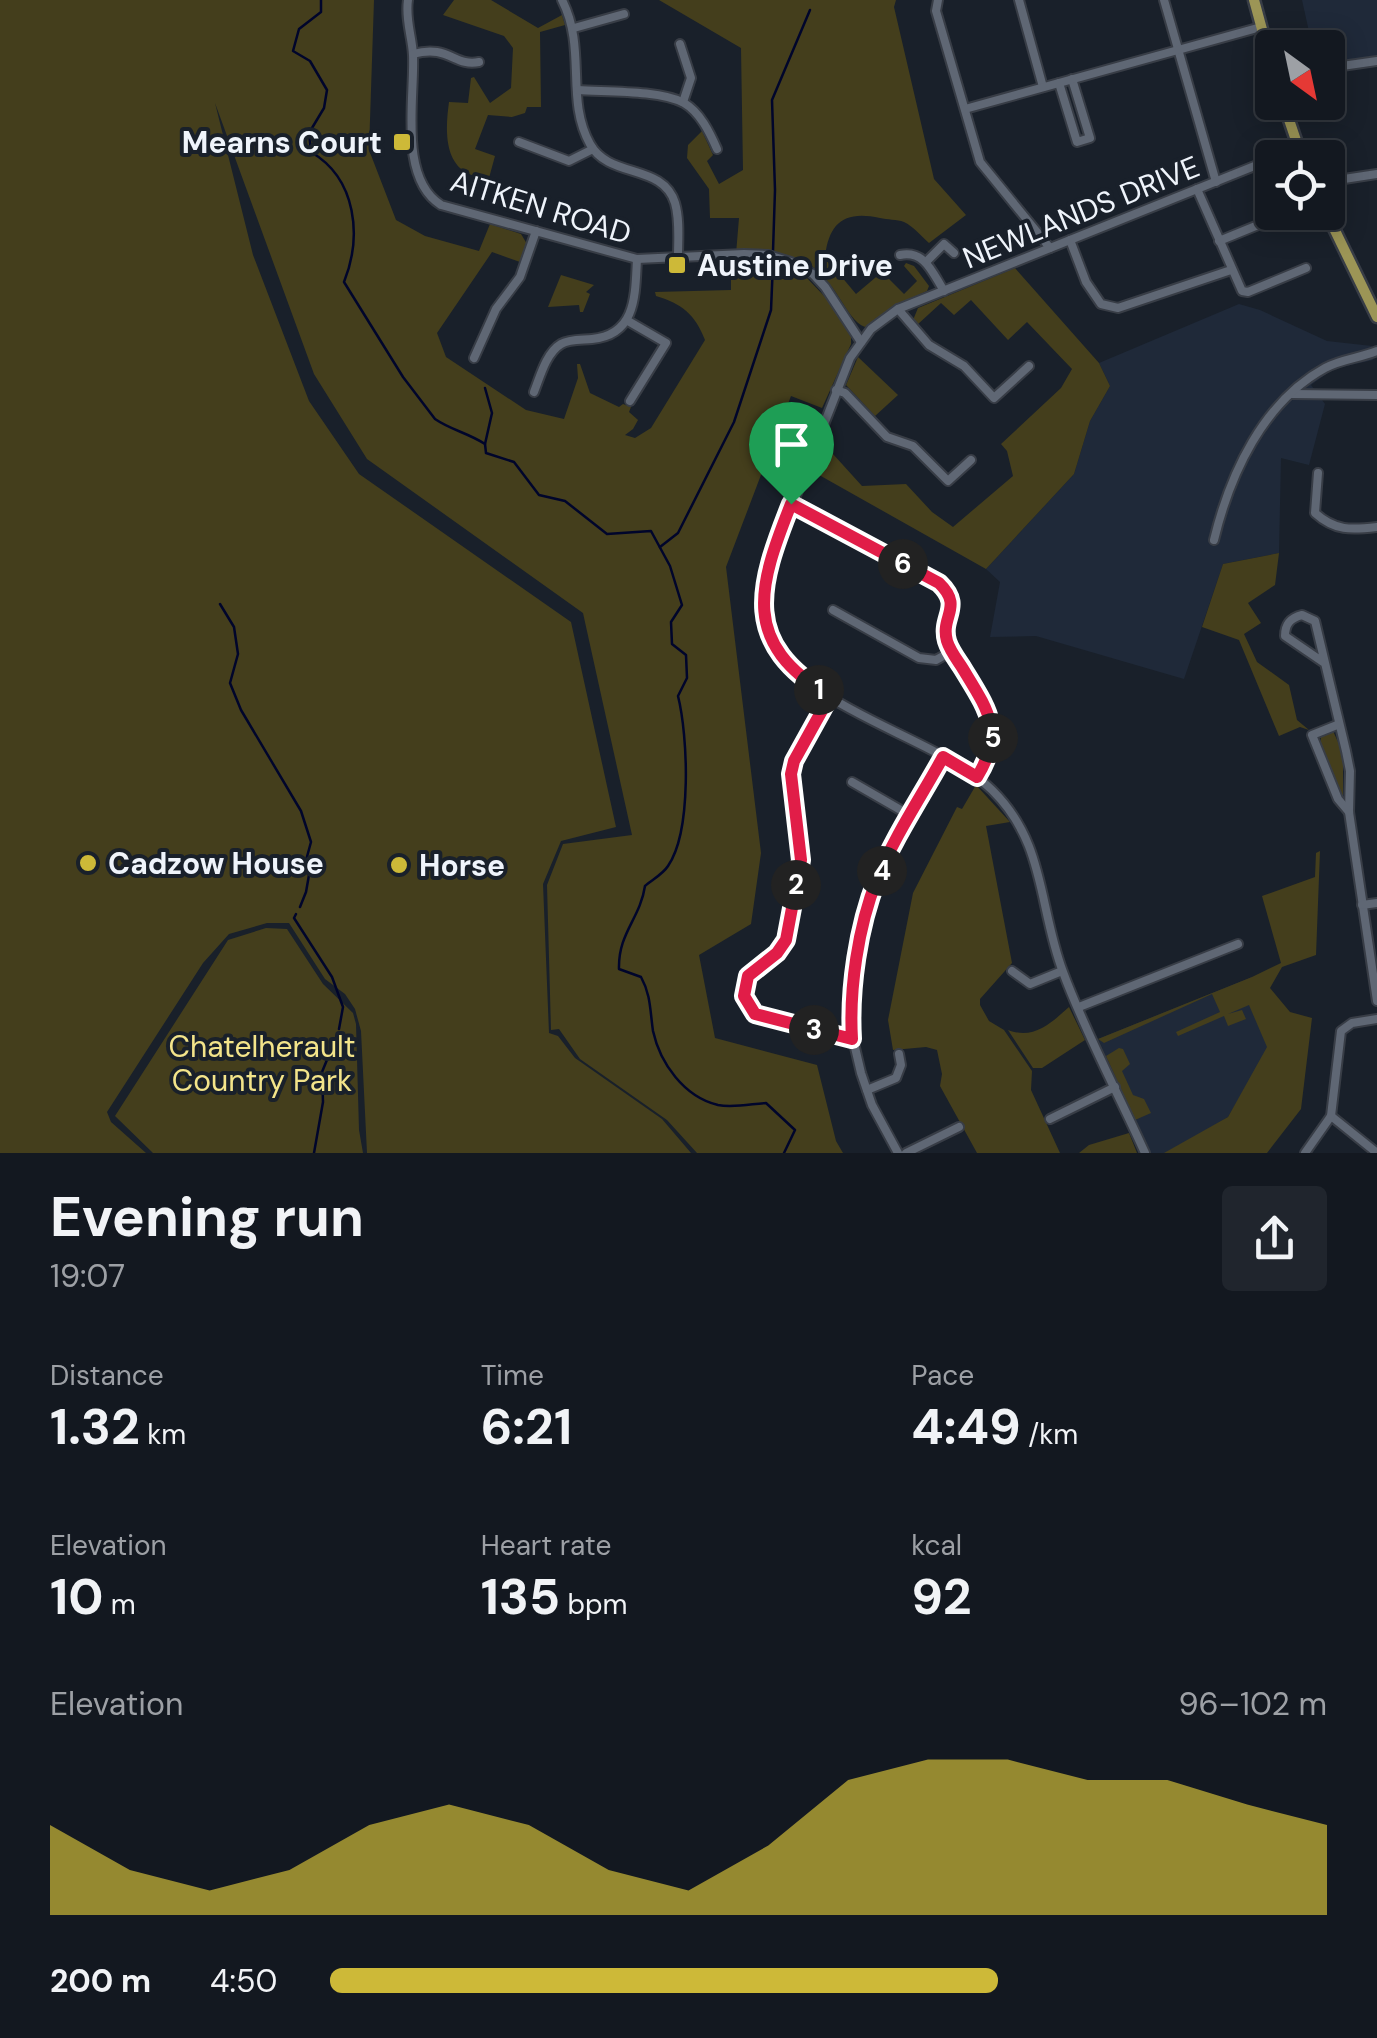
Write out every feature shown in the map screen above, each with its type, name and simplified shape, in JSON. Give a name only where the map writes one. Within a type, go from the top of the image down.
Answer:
[{"type":"main road","points":[[1254,0],[1262,30]]},
{"type":"main road","points":[[1335,230],[1377,317]]},
{"type":"street","name":"AITKEN ROAD","points":[[408,0],[413,54],[410,130],[426,192],[442,205],[637,259],[744,254],[792,262],[824,286],[861,342]]},
{"type":"street","points":[[562,0],[574,28],[578,112],[593,149],[604,162],[659,180],[668,188],[675,204],[678,257]]},
{"type":"street","points":[[938,0],[936,11],[982,167],[1050,248]]},
{"type":"street","points":[[1019,0],[1043,87]]},
{"type":"street","points":[[1164,0],[1216,182]]},
{"type":"street","points":[[574,28],[624,14]]},
{"type":"street","points":[[965,109],[1261,27]]},
{"type":"street","points":[[680,44],[692,78],[683,102]]},
{"type":"street","points":[[413,54],[440,51],[469,64],[480,62]]},
{"type":"street","points":[[1345,66],[1377,61]]},
{"type":"street","points":[[1059,82],[1078,142],[1090,138],[1072,79]]},
{"type":"street","points":[[578,90],[683,102],[702,121],[718,149]]},
{"type":"street","points":[[519,142],[569,161],[593,149]]},
{"type":"street","name":"NEWLANDS DRIVE","points":[[861,342],[902,307],[1255,166]]},
{"type":"street","points":[[1345,179],[1377,174]]},
{"type":"street","points":[[1197,189],[1238,286],[1248,292],[1306,268]]},
{"type":"street","points":[[1219,241],[1255,226]]},
{"type":"street","points":[[474,358],[496,309],[520,277],[536,230]]},
{"type":"street","points":[[1070,240],[1086,282],[1100,304],[1118,308],[1230,270]]},
{"type":"street","points":[[926,262],[944,244],[954,253]]},
{"type":"street","points":[[900,255],[912,252],[926,262],[944,290]]},
{"type":"street","points":[[534,392],[558,345],[605,337],[628,321],[634,304],[637,259]]},
{"type":"street","points":[[902,307],[929,346],[964,366],[994,398],[1029,366]]},
{"type":"street","points":[[628,321],[666,344],[630,400]]},
{"type":"street","points":[[861,342],[836,390],[765,574],[766,622],[776,648],[795,673],[977,777],[1004,803],[1030,841],[1062,971],[1145,1153]]},
{"type":"street","points":[[1214,540],[1226,495],[1242,457],[1292,394],[1334,364],[1377,351]]},
{"type":"street","points":[[836,390],[845,393],[887,438],[913,446],[948,481],[971,460]]},
{"type":"street","points":[[1292,394],[1377,395]]},
{"type":"street","points":[[1318,473],[1315,513],[1328,524],[1346,530],[1377,527]]},
{"type":"street","points":[[791,504],[939,583],[951,600],[946,630],[952,651],[992,724],[991,750],[977,777]]},
{"type":"street","points":[[833,610],[919,658],[936,660],[952,651]]},
{"type":"street","points":[[1323,662],[1285,636],[1293,617],[1302,614],[1315,621],[1350,771],[1349,812],[1377,1001]]},
{"type":"street","points":[[830,696],[794,761],[791,774],[801,860],[786,940],[777,953],[748,976],[744,996],[755,1014],[852,1039]]},
{"type":"street","points":[[1338,725],[1312,734],[1338,799],[1349,812]]},
{"type":"street","points":[[898,1153],[867,1090],[852,1039],[853,994],[864,927],[877,880],[943,757]]},
{"type":"street","points":[[852,782],[911,816]]},
{"type":"street","points":[[1362,905],[1377,903]]},
{"type":"street","points":[[1079,1007],[1156,973],[1238,944]]},
{"type":"street","points":[[1012,971],[1030,984],[1062,971]]},
{"type":"street","points":[[1304,1153],[1331,1116],[1342,1031],[1352,1023],[1377,1019]]},
{"type":"street","points":[[867,1090],[896,1078],[901,1065],[899,1054]]},
{"type":"street","points":[[1050,1119],[1115,1087]]},
{"type":"street","points":[[1331,1116],[1376,1153]]},
{"type":"street","points":[[906,1153],[959,1127]]},
{"type":"shaded area","points":[[1302,0],[1377,0],[1377,56],[1346,60],[1345,30],[1309,30]]},
{"type":"shaded area","points":[[1239,304],[1327,341],[1372,346],[1373,360],[1333,369],[1311,385],[1325,404],[1309,465],[1281,458],[1279,553],[1223,564],[1184,679],[1036,636],[990,637],[1000,582],[986,569],[1074,474],[1090,421],[1110,386],[1099,363]]},
{"type":"shaded area","points":[[1252,977],[1275,1038],[1228,1117],[1197,1136],[1205,1153],[1150,1153],[1098,1039]]},
{"type":"green space","points":[[0,0],[374,0],[369,150],[396,220],[425,236],[479,251],[490,224],[521,234],[527,244],[520,262],[492,252],[437,333],[446,357],[526,410],[564,419],[580,364],[590,393],[619,407],[631,407],[629,412],[638,420],[625,435],[635,438],[651,428],[705,340],[686,311],[655,292],[731,290],[731,255],[736,254],[739,218],[710,218],[709,189],[687,158],[688,145],[702,131],[713,155],[707,161],[719,184],[743,170],[741,48],[659,0],[896,0],[894,7],[934,179],[966,215],[929,243],[898,220],[857,216],[835,228],[825,257],[856,294],[882,272],[904,294],[917,281],[904,266],[906,263],[914,266],[929,286],[927,291],[894,306],[865,327],[851,316],[824,277],[804,262],[804,275],[828,300],[851,337],[851,344],[822,408],[791,396],[726,567],[761,853],[751,924],[699,955],[715,1038],[817,1065],[836,1141],[843,1153],[697,1153],[667,1120],[580,1059],[559,1029],[551,1030],[547,885],[563,844],[632,835],[583,613],[367,459],[314,374],[215,103],[253,255],[309,401],[359,474],[571,622],[616,827],[561,841],[543,884],[549,1033],[558,1036],[575,1058],[662,1119],[691,1153],[367,1153],[361,1031],[355,1009],[345,994],[325,979],[289,923],[267,923],[229,934],[203,963],[107,1112],[111,1122],[146,1153],[0,1153]]},
{"type":"green space","points":[[454,0],[491,0],[538,28],[562,15],[565,25],[540,32],[541,107],[527,107],[525,113],[512,117],[488,115],[475,149],[495,156],[489,178],[467,173],[453,158],[447,130],[449,102],[468,103],[474,77],[490,103],[511,88],[513,48],[504,36],[443,15]]},
{"type":"green space","points":[[1015,268],[1099,363],[1110,386],[1090,421],[1074,474],[986,569],[812,471],[823,443],[862,486],[906,484],[932,512],[953,527],[1013,476],[1007,451],[1001,444],[1061,388],[1072,369],[1027,322],[1008,340],[971,300],[954,315],[941,303],[917,325],[913,320],[918,308]]},
{"type":"green space","points":[[561,275],[594,285],[586,292],[590,294],[583,312],[579,305],[548,307]]},
{"type":"green space","points":[[858,357],[898,395],[875,416],[846,385]]},
{"type":"green space","points":[[1279,553],[1275,585],[1248,603],[1261,623],[1244,634],[1257,662],[1289,685],[1297,720],[1309,730],[1300,727],[1279,736],[1239,640],[1202,627],[1223,564]]},
{"type":"green space","points":[[1333,731],[1343,753],[1343,797],[1320,746],[1321,737]]},
{"type":"green space","points":[[976,785],[1010,822],[986,826],[1012,963],[980,999],[980,1005],[989,1021],[1004,1030],[1032,1071],[1031,1090],[1060,1153],[977,1153],[940,1086],[937,1050],[893,1050],[888,1020],[913,893],[957,807],[962,809]]},
{"type":"green space","points":[[1320,851],[1316,955],[1282,967],[1270,988],[1290,1012],[1312,1018],[1301,1109],[1267,1153],[1164,1153],[1228,1117],[1267,1047],[1249,1005],[1228,1014],[1242,1010],[1246,1019],[1228,1026],[1224,1016],[1178,1036],[1176,1032],[1220,1012],[1212,994],[1104,1043],[1098,1039],[1281,963],[1262,896],[1315,877],[1316,853]]},
{"type":"green space","name":"Chatelherault Country Park","points":[[266,928],[287,929],[323,984],[353,1013],[363,1153],[153,1153],[115,1116],[228,940]]},
{"type":"green space","points":[[1069,1007],[1085,1040],[1042,1068],[1033,1068],[1008,1030],[1034,1031]]},
{"type":"green space","points":[[1119,1048],[1130,1064],[1122,1071],[1133,1095],[1144,1099],[1151,1113],[1135,1120],[1106,1056]]},
{"type":"green space","points":[[1129,1133],[1137,1153],[1079,1153],[1089,1145]]},
{"type":"waterway","points":[[321,0],[321,12],[299,29],[293,51],[310,61],[327,90],[324,108],[309,133],[311,152],[338,177],[352,210],[353,246],[344,282],[403,377],[435,419],[485,444],[486,453],[514,462],[539,495],[565,501],[607,534],[651,531],[670,566],[682,605],[671,622],[672,644],[686,655],[687,678],[678,696],[686,758],[684,807],[676,850],[666,869],[645,886],[622,945],[619,969],[641,977],[656,1043],[675,1077],[694,1095],[718,1105],[766,1103],[795,1130],[784,1153]]},
{"type":"waterway","points":[[773,251],[772,100],[810,10]]},
{"type":"waterway","points":[[660,547],[678,533],[734,422],[771,310],[773,263]]},
{"type":"waterway","points":[[485,388],[492,413],[485,444]]},
{"type":"waterway","points":[[220,604],[234,627],[238,654],[230,683],[241,710],[301,811],[311,842],[305,864],[309,875],[300,907]]},
{"type":"waterway","points":[[296,914],[294,918],[332,977],[343,1007],[339,1029]]},
{"type":"waterway","points":[[314,1153],[323,1102],[322,1072],[338,1033]]},
{"type":"place","name":"Mearns Court","points":[[402,142]]},
{"type":"place","name":"Austine Drive","points":[[677,265]]},
{"type":"place","name":"Cadzow House","points":[[88,863]]},
{"type":"place","name":"Horse","points":[[399,865]]},
{"type":"route","points":[[791,504],[939,583],[947,591],[952,610],[947,640],[992,724],[991,750],[977,777],[943,757],[877,880],[864,927],[853,994],[852,1039],[755,1014],[744,996],[748,976],[777,953],[786,940],[801,860],[791,774],[794,761],[830,696],[809,684],[782,659],[766,622],[765,574],[791,504]]}]
